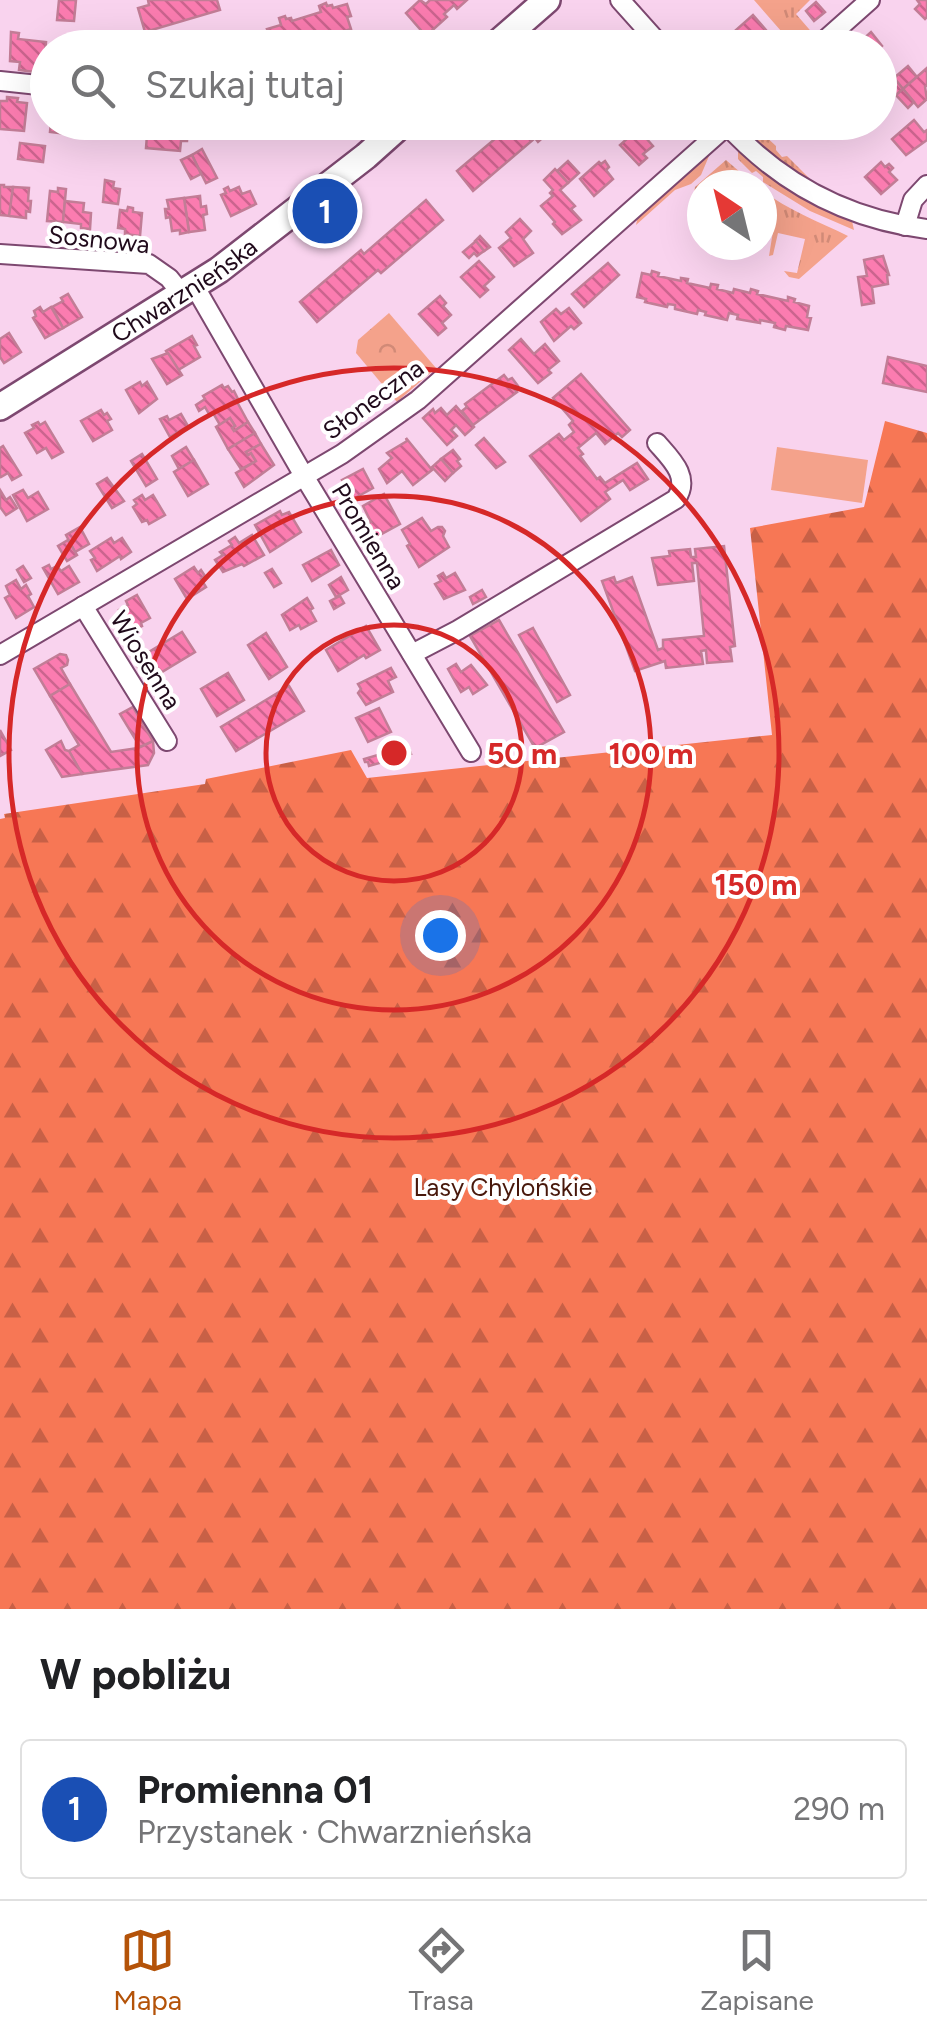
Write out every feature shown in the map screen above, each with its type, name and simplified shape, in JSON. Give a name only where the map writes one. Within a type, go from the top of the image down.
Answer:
[{"type":"main road","points":[[513,30],[548,0]]},
{"type":"main road","name":"Chwarznieńska","points":[[0,406],[188,290],[289,216],[382,140]]},
{"type":"street","points":[[620,0],[648,30]]},
{"type":"street","points":[[836,30],[870,0]]},
{"type":"street","points":[[0,81],[30,84]]},
{"type":"street","name":"Słoneczna","points":[[0,654],[382,428],[709,140]]},
{"type":"street","points":[[743,140],[768,165],[812,195],[864,216],[927,230]]},
{"type":"street","points":[[905,226],[912,200],[927,185]]},
{"type":"street","name":"Sosnowa","points":[[0,254],[149,264],[188,290]]},
{"type":"street","name":"Promienna","points":[[188,290],[470,752]]},
{"type":"street","points":[[412,654],[682,493],[677,468],[657,443]]},
{"type":"street","name":"Wiosenna","points":[[83,606],[167,742]]},
{"type":"green space","points":[[754,0],[810,0],[796,14],[810,30],[780,30]]},
{"type":"green space","points":[[753,140],[770,140],[810,183]]},
{"type":"green space","points":[[738,150],[764,170],[749,170],[738,159]]},
{"type":"green space","points":[[706,153],[709,156],[703,170],[688,170]]},
{"type":"green space","points":[[726,160],[738,170],[715,170]]},
{"type":"green space","points":[[687,171],[687,186],[675,190],[636,225],[638,216]]},
{"type":"green space","points":[[777,179],[852,221],[854,230],[810,211],[777,191]]},
{"type":"green space","points":[[777,200],[848,236],[799,279],[784,271],[797,273],[805,239],[778,233],[777,237]]},
{"type":"green space","points":[[389,313],[436,368],[397,402],[356,353],[358,340]]},
{"type":"green space","name":"Lasy Chylońskie","points":[[885,421],[927,433],[927,1609],[0,1609],[0,819],[5,818],[4,814],[205,784],[206,779],[351,750],[367,778],[772,735],[750,528],[864,507]]},
{"type":"green space","points":[[777,447],[868,460],[862,503],[771,490]]},
{"type":"building","points":[[59,0],[76,0],[74,21],[57,20]]},
{"type":"building","points":[[148,0],[217,0],[220,10],[144,30],[138,8],[149,5]]},
{"type":"building","points":[[420,0],[426,4],[430,0],[467,0],[457,9],[454,5],[433,30],[421,30],[406,13]]},
{"type":"building","points":[[917,0],[927,0],[925,19],[915,9],[920,4]]},
{"type":"building","points":[[816,2],[825,12],[814,21],[806,11]]},
{"type":"building","points":[[347,4],[351,29],[267,30],[281,25],[279,18],[285,16],[292,21],[321,12],[319,6]]},
{"type":"building","points":[[753,15],[766,30],[736,30]]},
{"type":"building","points":[[11,32],[19,33],[18,39],[30,40],[30,71],[19,70],[20,62],[10,61]]},
{"type":"building","points":[[908,66],[917,77],[903,89],[897,75]]},
{"type":"building","points":[[927,68],[927,99],[918,107],[903,89]]},
{"type":"building","points":[[903,89],[914,102],[908,108],[897,94]]},
{"type":"building","points":[[7,97],[27,103],[24,131],[0,129],[0,101],[7,101]]},
{"type":"building","points":[[914,120],[924,132],[927,130],[927,140],[906,155],[893,140],[897,140],[897,135]]},
{"type":"building","points":[[147,140],[187,140],[181,141],[180,151],[146,148]]},
{"type":"building","points":[[494,140],[533,140],[473,191],[457,171]]},
{"type":"building","points":[[626,140],[648,140],[653,146],[643,154],[647,158],[639,165],[620,145]]},
{"type":"building","points":[[20,143],[45,146],[43,162],[18,159]]},
{"type":"building","points":[[202,149],[217,178],[206,183],[192,155]]},
{"type":"building","points":[[192,155],[201,174],[191,179],[181,160]]},
{"type":"building","points":[[568,161],[579,173],[568,183],[557,171]]},
{"type":"building","points":[[605,161],[613,179],[594,196],[580,179]]},
{"type":"building","points":[[881,162],[893,168],[889,172],[897,180],[881,194],[865,177]]},
{"type":"building","points":[[555,169],[568,183],[560,190],[575,206],[571,209],[581,220],[562,234],[541,206],[553,196],[544,180]]},
{"type":"building","points":[[105,180],[120,189],[118,204],[103,202]]},
{"type":"building","points":[[0,185],[13,187],[10,216],[0,215]]},
{"type":"building","points":[[13,187],[29,188],[30,212],[26,211],[26,218],[9,216]]},
{"type":"building","points":[[228,187],[230,191],[239,187],[242,194],[250,191],[256,204],[231,216],[221,195]]},
{"type":"building","points":[[58,188],[66,189],[63,222],[47,221],[50,191],[58,192]]},
{"type":"building","points":[[200,196],[201,207],[206,206],[205,230],[189,232],[184,198]]},
{"type":"building","points":[[184,198],[189,232],[180,234],[180,230],[172,231],[165,209],[169,209],[167,200]]},
{"type":"building","points":[[426,200],[443,220],[317,322],[300,302]]},
{"type":"building","points":[[65,201],[84,203],[83,212],[91,213],[90,229],[63,222]]},
{"type":"building","points":[[128,207],[142,213],[140,236],[125,234],[125,229],[118,228],[120,210],[127,211]]},
{"type":"building","points":[[520,219],[531,231],[523,239],[533,253],[514,266],[499,248],[511,238],[506,232]]},
{"type":"building","points":[[480,236],[490,247],[484,251],[475,241]]},
{"type":"building","points":[[476,241],[484,251],[469,258],[463,252]]},
{"type":"building","points":[[883,256],[888,284],[872,287],[874,303],[862,305],[858,277],[867,276],[864,260]]},
{"type":"building","points":[[479,261],[494,277],[484,286],[488,290],[480,297],[461,277]]},
{"type":"building","points":[[608,263],[619,275],[584,307],[572,294]]},
{"type":"building","points":[[652,271],[658,276],[688,279],[687,283],[710,288],[711,284],[718,285],[717,289],[733,293],[734,289],[750,293],[751,289],[757,294],[795,299],[794,302],[809,306],[808,330],[786,326],[785,330],[774,327],[775,323],[737,319],[738,315],[729,313],[727,320],[698,310],[697,314],[675,309],[675,305],[645,302],[646,299],[637,297],[642,273],[651,275]]},
{"type":"building","points":[[68,294],[82,317],[63,328],[52,307]]},
{"type":"building","points":[[440,296],[451,315],[442,323],[446,328],[438,335],[419,314]]},
{"type":"building","points":[[40,307],[43,312],[51,307],[63,328],[45,338],[33,318]]},
{"type":"building","points":[[569,308],[581,323],[574,329],[571,326],[554,341],[541,322],[556,309],[561,314]]},
{"type":"building","points":[[9,333],[21,352],[4,363],[0,339]]},
{"type":"building","points":[[192,336],[200,357],[178,370],[166,351]]},
{"type":"building","points":[[521,339],[534,354],[545,344],[559,361],[538,383],[509,350]]},
{"type":"building","points":[[168,353],[182,375],[167,384],[152,359]]},
{"type":"building","points":[[888,357],[927,366],[927,392],[883,383]]},
{"type":"building","points":[[581,374],[630,430],[622,437],[618,433],[605,444],[596,433],[578,448],[583,454],[580,456],[597,479],[600,477],[605,483],[637,463],[648,479],[630,490],[623,480],[605,492],[610,499],[581,521],[530,456],[559,434],[564,440],[574,432],[569,425],[573,421],[553,398]]},
{"type":"building","points":[[504,375],[508,380],[512,378],[517,392],[473,425],[462,411],[467,407],[465,404]]},
{"type":"building","points":[[140,382],[142,386],[147,382],[157,399],[139,413],[126,390]]},
{"type":"building","points":[[222,385],[234,391],[238,399],[213,413],[209,414],[205,407],[199,411],[196,405],[205,399],[203,396]]},
{"type":"building","points":[[236,400],[248,422],[234,431],[230,418],[220,425],[213,413]]},
{"type":"building","points":[[456,406],[474,427],[465,435],[456,425],[451,430],[457,436],[447,445],[423,418],[433,409],[435,413],[441,408],[447,415]]},
{"type":"building","points":[[101,410],[111,419],[107,421],[112,430],[93,441],[81,421]]},
{"type":"building","points":[[181,414],[188,426],[170,437],[160,419],[167,416],[169,420]]},
{"type":"building","points":[[230,418],[234,431],[248,422],[255,433],[228,449],[216,427]]},
{"type":"building","points":[[38,422],[45,422],[63,452],[52,458],[46,448],[37,453],[25,433]]},
{"type":"building","points":[[255,433],[261,444],[246,452],[256,461],[241,469],[228,449]]},
{"type":"building","points":[[406,438],[432,470],[413,485],[402,471],[387,483],[379,469],[392,458],[387,453]]},
{"type":"building","points":[[484,438],[505,462],[496,468],[476,445]]},
{"type":"building","points":[[261,444],[274,465],[244,487],[236,473],[256,461],[246,452]]},
{"type":"building","points":[[3,446],[21,475],[12,480],[8,473],[0,475]]},
{"type":"building","points":[[186,447],[194,460],[179,469],[172,456]]},
{"type":"building","points":[[453,450],[461,466],[453,473],[441,459]]},
{"type":"building","points":[[142,454],[157,479],[146,486],[131,461]]},
{"type":"building","points":[[441,459],[453,473],[445,481],[432,467]]},
{"type":"building","points":[[194,460],[208,484],[188,496],[174,472]]},
{"type":"building","points":[[363,469],[373,488],[353,499],[342,480]]},
{"type":"building","points":[[107,478],[124,501],[112,508],[97,484]]},
{"type":"building","points":[[0,490],[17,508],[6,515],[0,507]]},
{"type":"building","points":[[23,490],[28,498],[38,492],[48,509],[27,521],[13,495]]},
{"type":"building","points":[[384,494],[400,524],[376,537],[363,506]]},
{"type":"building","points":[[142,495],[145,500],[153,495],[165,515],[149,524],[147,520],[142,522],[133,507],[137,504],[134,500]]},
{"type":"building","points":[[280,511],[282,515],[289,512],[301,532],[270,552],[255,525]]},
{"type":"building","points":[[422,518],[431,531],[442,527],[449,547],[419,567],[402,530]]},
{"type":"building","points":[[80,527],[89,544],[75,552],[66,535]]},
{"type":"building","points":[[252,535],[264,555],[223,572],[215,560],[223,555],[220,552],[232,545],[229,541],[235,537],[239,543]]},
{"type":"building","points":[[111,538],[114,543],[122,538],[131,552],[97,571],[90,551]]},
{"type":"building","points":[[68,540],[77,555],[67,561],[58,546]]},
{"type":"building","points":[[724,546],[735,646],[730,647],[732,661],[707,663],[706,650],[701,651],[703,664],[666,668],[665,661],[635,671],[602,581],[614,577],[616,583],[632,577],[658,650],[663,648],[663,640],[704,636],[697,563],[692,563],[694,581],[658,585],[652,558],[690,549],[691,557],[696,557],[695,549]]},
{"type":"building","points":[[331,550],[339,565],[312,581],[303,565]]},
{"type":"building","points":[[49,565],[61,571],[69,566],[79,582],[58,594],[43,568]]},
{"type":"building","points":[[23,566],[31,578],[24,582],[17,570]]},
{"type":"building","points":[[194,567],[205,576],[201,579],[206,587],[187,599],[175,579]]},
{"type":"building","points":[[272,569],[281,583],[274,587],[265,573]]},
{"type":"building","points":[[443,573],[446,578],[455,573],[465,590],[444,599],[435,584],[441,581],[438,576]]},
{"type":"building","points":[[341,577],[348,590],[336,597],[329,585]]},
{"type":"building","points":[[16,580],[21,589],[26,585],[34,607],[16,618],[5,598],[10,595],[6,586]]},
{"type":"building","points":[[482,590],[486,597],[473,604],[470,597]]},
{"type":"building","points":[[137,595],[150,618],[123,635],[115,621],[123,617],[119,610],[128,605],[126,601]]},
{"type":"building","points":[[340,596],[344,603],[334,609],[330,601]]},
{"type":"building","points":[[307,598],[316,621],[290,630],[282,615]]},
{"type":"building","points":[[499,620],[564,732],[535,748],[470,636]]},
{"type":"building","points":[[366,626],[380,650],[338,671],[326,650]]},
{"type":"building","points":[[533,628],[570,695],[557,702],[519,635]]},
{"type":"building","points":[[182,632],[195,652],[147,681],[134,661]]},
{"type":"building","points":[[266,633],[287,667],[269,679],[248,645]]},
{"type":"building","points":[[60,654],[68,660],[61,668],[70,684],[50,696],[34,669]]},
{"type":"building","points":[[456,664],[461,672],[471,665],[487,685],[473,694],[469,687],[461,692],[448,669]]},
{"type":"building","points":[[391,668],[396,677],[388,681],[393,692],[366,705],[358,693],[358,684]]},
{"type":"building","points":[[228,673],[244,700],[217,716],[201,689]]},
{"type":"building","points":[[70,684],[111,752],[153,741],[154,753],[148,765],[82,774],[69,751],[79,745],[50,696]]},
{"type":"building","points":[[289,686],[304,711],[236,751],[221,727]]},
{"type":"building","points":[[133,707],[153,741],[140,747],[120,714]]},
{"type":"building","points":[[379,708],[391,732],[368,742],[356,718]]},
{"type":"building","points":[[0,730],[11,750],[0,756]]},
{"type":"building","points":[[61,741],[82,774],[62,777],[46,750]]},
{"type":"building","points":[[408,746],[411,754],[369,766],[364,759]]},
{"type":"place","name":"Promienna 01","points":[[325,211]]}]
